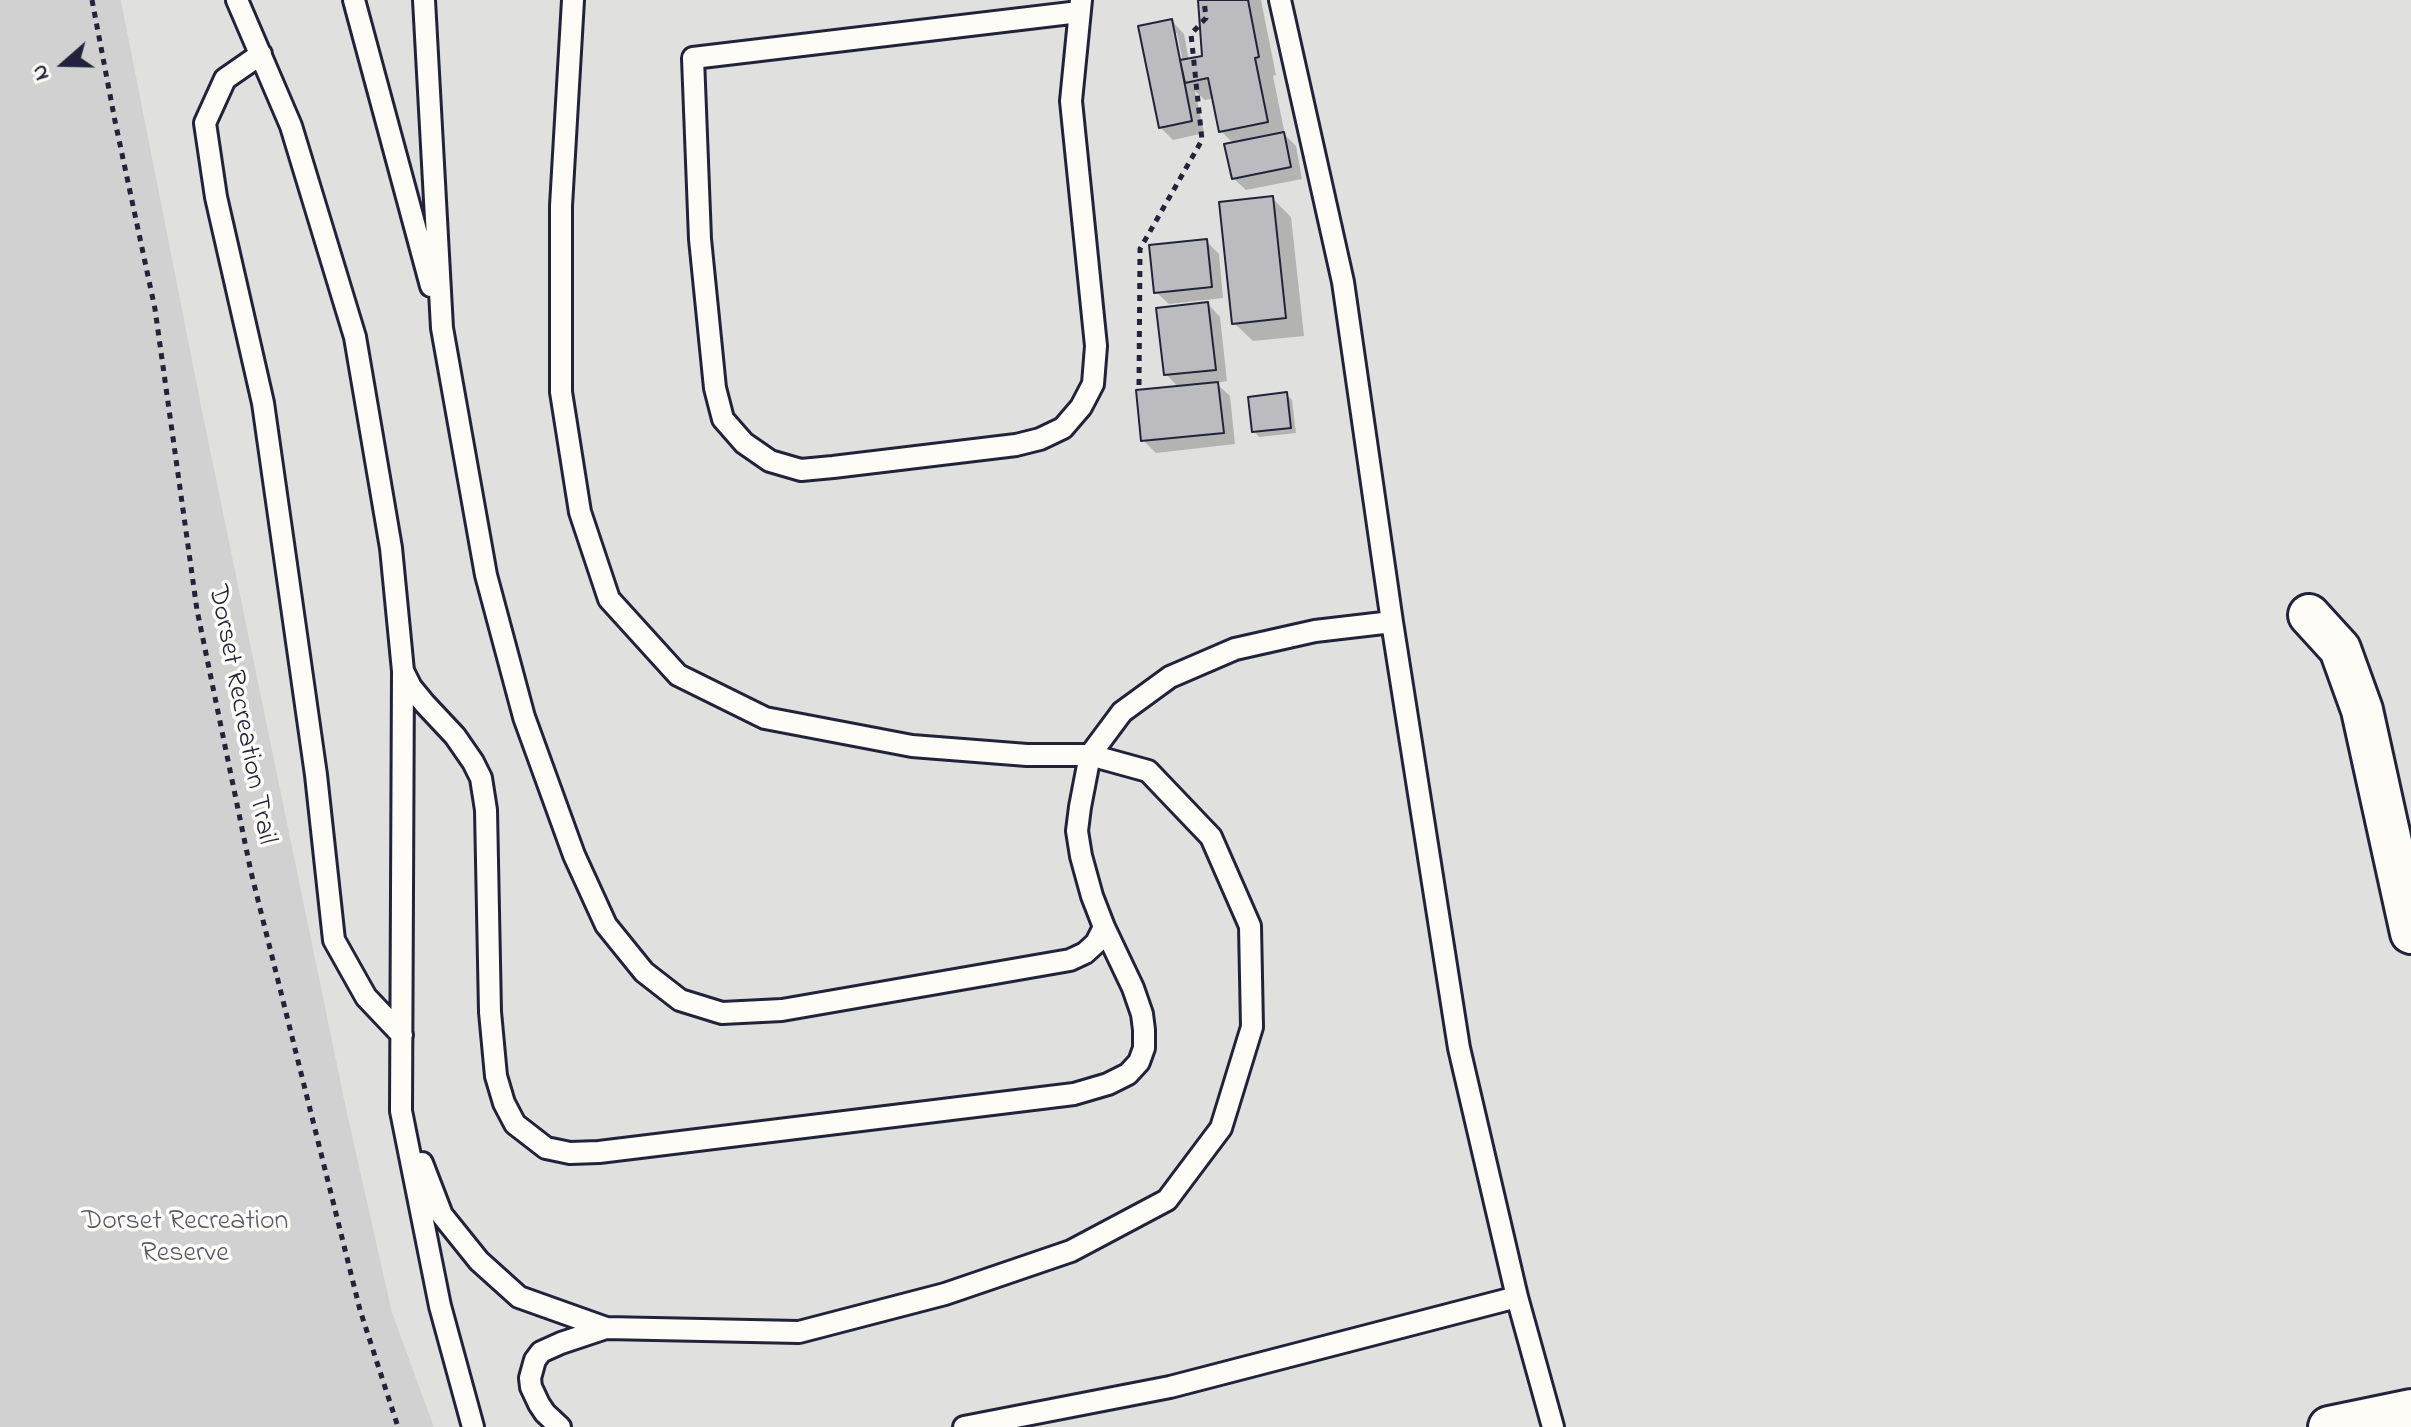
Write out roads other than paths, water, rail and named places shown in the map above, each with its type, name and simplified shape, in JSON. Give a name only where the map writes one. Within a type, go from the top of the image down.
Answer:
[{"type":"street","points":[[2309,615],[2340,649],[2362,710],[2411,933]]},
{"type":"street","points":[[2329,1427],[2411,1410]]},
{"type":"lane","points":[[237,0],[291,126],[355,337],[391,548],[403,671],[401,1111],[440,1306],[473,1427]]},
{"type":"lane","points":[[354,0],[442,328],[486,575],[524,717],[574,855],[606,925],[644,972],[680,1000],[722,1013],[782,1010],[1070,960],[1096,943],[1104,927]]},
{"type":"lane","points":[[424,0],[442,328]]},
{"type":"lane","points":[[401,1111],[442,1215],[479,1261],[519,1297],[606,1328],[799,1332],[945,1294],[1071,1251],[1167,1200],[1221,1128],[1252,1027],[1250,926],[1211,837],[1148,771],[1090,755],[1027,755],[912,746],[765,718],[678,675],[609,599],[580,512],[561,392],[561,206],[573,0]]},
{"type":"lane","points":[[1280,0],[1343,282],[1392,622],[1459,1048],[1517,1297],[1553,1427]]},
{"type":"lane","points":[[1080,6],[1071,101],[1096,346],[1093,384],[1081,407],[1063,428],[1040,439],[1016,445],[833,467],[801,470],[770,461],[744,443],[723,419],[715,388],[700,239],[693,58],[1080,6]]},
{"type":"lane","points":[[261,54],[225,79],[205,123],[207,138],[216,197],[263,403],[316,775],[334,940],[366,997],[402,1035]]},
{"type":"lane","points":[[403,671],[411,687],[455,736],[481,778],[486,810],[490,1012],[496,1076],[504,1103],[515,1124],[546,1148],[570,1153],[599,1152],[1074,1094],[1108,1084],[1128,1074],[1139,1062],[1144,1048],[1142,1014],[1088,883],[1077,831],[1090,755],[1122,712],[1170,677],[1235,649],[1315,631],[1392,622]]},
{"type":"lane","points":[[964,1427],[1170,1387],[1517,1297]]},
{"type":"lane","points":[[560,1427],[545,1413],[534,1395],[530,1378],[535,1360],[541,1352],[606,1328]]},
{"type":"park label","name":"Dorset Recreation Reserve","points":[[185,1239]]}]
